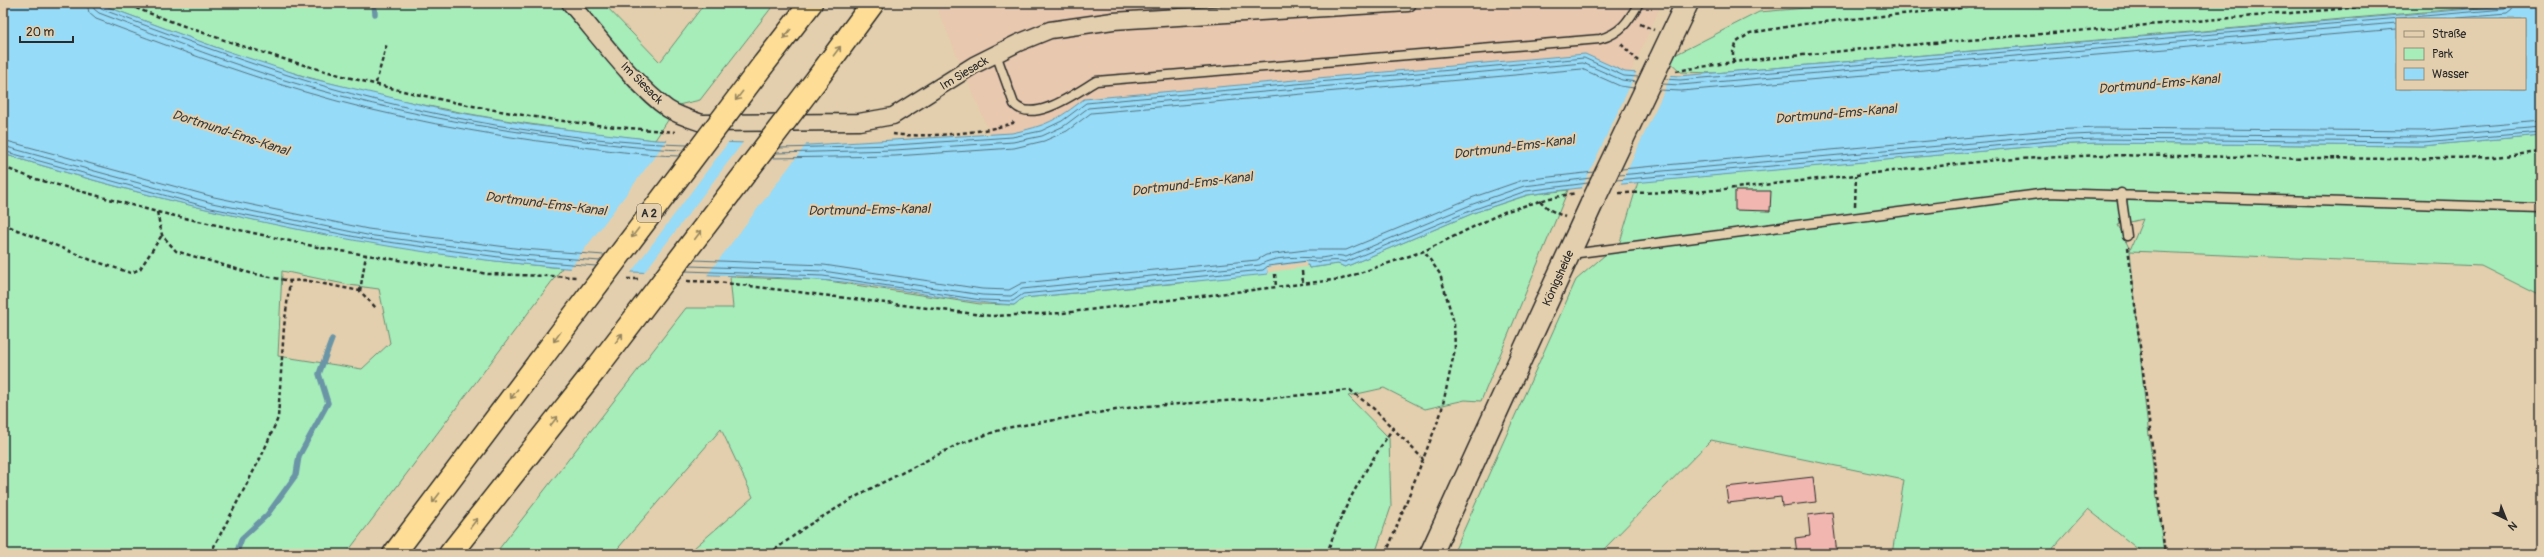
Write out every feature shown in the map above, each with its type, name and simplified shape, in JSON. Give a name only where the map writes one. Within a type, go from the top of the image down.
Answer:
[{"type":"highway","name":"A 2","points":[[394,554],[811,3]]},
{"type":"highway","points":[[450,554],[596,369],[873,3]]},
{"type":"main road","name":"Königsheide","points":[[1431,554],[1568,255],[1588,198],[1658,64],[1687,3]]},
{"type":"street","name":"Im Siesack","points":[[570,3],[634,77],[667,108],[681,116],[702,123],[876,121],[893,116],[974,65],[1050,30],[1113,21],[1408,3]]},
{"type":"lane","points":[[996,54],[1006,85],[1019,110],[1031,112],[1044,109],[1096,81],[1600,39],[1614,35],[1630,19],[1639,3]]},
{"type":"lane","points":[[1568,255],[2047,193],[2122,193],[2541,208]]},
{"type":"lane","points":[[2122,193],[2127,236]]},
{"type":"path","points":[[123,3],[198,31],[305,65],[376,83],[543,118],[679,133]]},
{"type":"path","points":[[1733,62],[1733,52],[1737,42],[1750,33],[1804,24],[2010,3]]},
{"type":"path","points":[[1614,35],[1638,62],[1658,64],[1681,72],[1733,62],[2062,31],[2370,5],[2410,3]]},
{"type":"path","points":[[1630,19],[1657,32]]},
{"type":"path","points":[[376,83],[386,43]]},
{"type":"path","points":[[886,134],[948,133],[998,128],[1013,123],[1019,110]]},
{"type":"path","points":[[1614,193],[1697,192],[1996,160],[2103,155],[2391,159],[2494,157],[2541,152]]},
{"type":"path","points":[[3,167],[32,178],[157,212],[322,248],[488,274],[583,277]]},
{"type":"path","points":[[1855,217],[1856,176]]},
{"type":"path","points":[[685,281],[717,282],[992,316],[1063,313],[1342,279],[1424,251],[1504,212],[1540,201],[1588,198]]},
{"type":"path","points":[[1540,201],[1550,210],[1569,219]]},
{"type":"path","points":[[157,212],[162,235],[176,251],[250,274],[290,281],[304,280],[360,291],[377,309]]},
{"type":"path","points":[[3,224],[91,260],[130,273],[140,269],[162,235]]},
{"type":"path","points":[[2127,236],[2166,554]]},
{"type":"path","points":[[1386,554],[1441,413],[1455,350],[1454,323],[1440,274],[1424,251]]},
{"type":"path","points":[[360,291],[366,255]]},
{"type":"path","points":[[1302,271],[1303,284]]},
{"type":"path","points":[[1275,274],[1276,287]]},
{"type":"path","points":[[622,278],[646,279]]},
{"type":"path","points":[[210,554],[262,455],[278,418],[284,326],[290,281]]},
{"type":"path","points":[[769,554],[807,526],[864,492],[959,444],[1006,428],[1134,407],[1282,397],[1350,390],[1393,428],[1423,459]]},
{"type":"path","points":[[1327,554],[1346,508],[1368,466],[1393,428]]},
{"type":"shaded area","points":[[935,3],[1662,3],[1612,113],[1014,191]]},
{"type":"green space","points":[[97,3],[603,3],[660,62],[705,3],[775,3],[700,100],[678,105],[655,140],[568,130],[482,116],[353,89],[257,62]]},
{"type":"green space","points":[[1866,3],[2528,3],[1715,73],[1681,72],[1667,59],[1759,12]]},
{"type":"green space","points":[[2541,135],[2541,296],[2481,266],[2130,251],[2146,412],[2164,554],[2144,554],[2088,509],[2048,554],[1892,554],[1904,480],[1711,440],[1602,551],[1602,554],[1453,554],[1576,280],[1620,242],[1638,182],[2050,145],[2096,143],[2423,146]],"holes":[[[2143,219],[2130,250],[2118,225]]]},
{"type":"green space","points":[[3,154],[141,193],[280,225],[349,239],[419,250],[562,268],[346,554],[3,554]],"holes":[[[282,271],[349,285],[379,289],[390,343],[362,369],[278,356]]]},
{"type":"green space","points":[[1568,190],[1481,401],[1465,400],[1425,409],[1384,388],[1348,396],[1389,438],[1391,507],[1375,554],[687,554],[753,497],[721,429],[613,554],[495,554],[686,308],[733,308],[730,277],[822,280],[980,304],[1014,305],[1023,298],[1180,283],[1309,265],[1309,268],[1338,264],[1345,267],[1476,212],[1528,195]]},
{"type":"water","name":"Dortmund-Ems-Kanal","points":[[3,3],[97,3],[215,47],[309,78],[444,110],[531,125],[655,140],[809,145],[1012,133],[1034,128],[1051,121],[1084,99],[1585,54],[1625,72],[1679,76],[2541,3],[2541,135],[2423,146],[2096,143],[2050,145],[1579,188],[1527,195],[1476,212],[1345,267],[1338,264],[1309,268],[1308,265],[1268,270],[1268,274],[1023,298],[1014,305],[965,300],[844,282],[559,268],[456,256],[325,235],[195,206],[67,173],[3,154]]},
{"type":"pier","points":[[1637,71],[1672,74],[1620,186],[1581,190]]},
{"type":"pier","points":[[668,139],[730,140],[630,274],[568,271]]},
{"type":"pier","points":[[744,141],[808,142],[705,278],[643,274]]},
{"type":"pier","points":[[1306,262],[1307,267],[1270,272],[1268,275],[1267,267]]},
{"type":"building","points":[[1735,191],[1771,191],[1770,211],[1735,210]]},
{"type":"building","points":[[1813,477],[1816,502],[1782,506],[1781,497],[1728,503],[1726,487]]},
{"type":"building","points":[[1832,512],[1837,554],[1797,554],[1795,538],[1810,536],[1808,515]]},
{"type":"waterway","points":[[374,3],[375,14]]},
{"type":"waterway","points":[[236,554],[242,538],[267,515],[296,475],[299,456],[328,403],[319,374],[332,339]]}]
